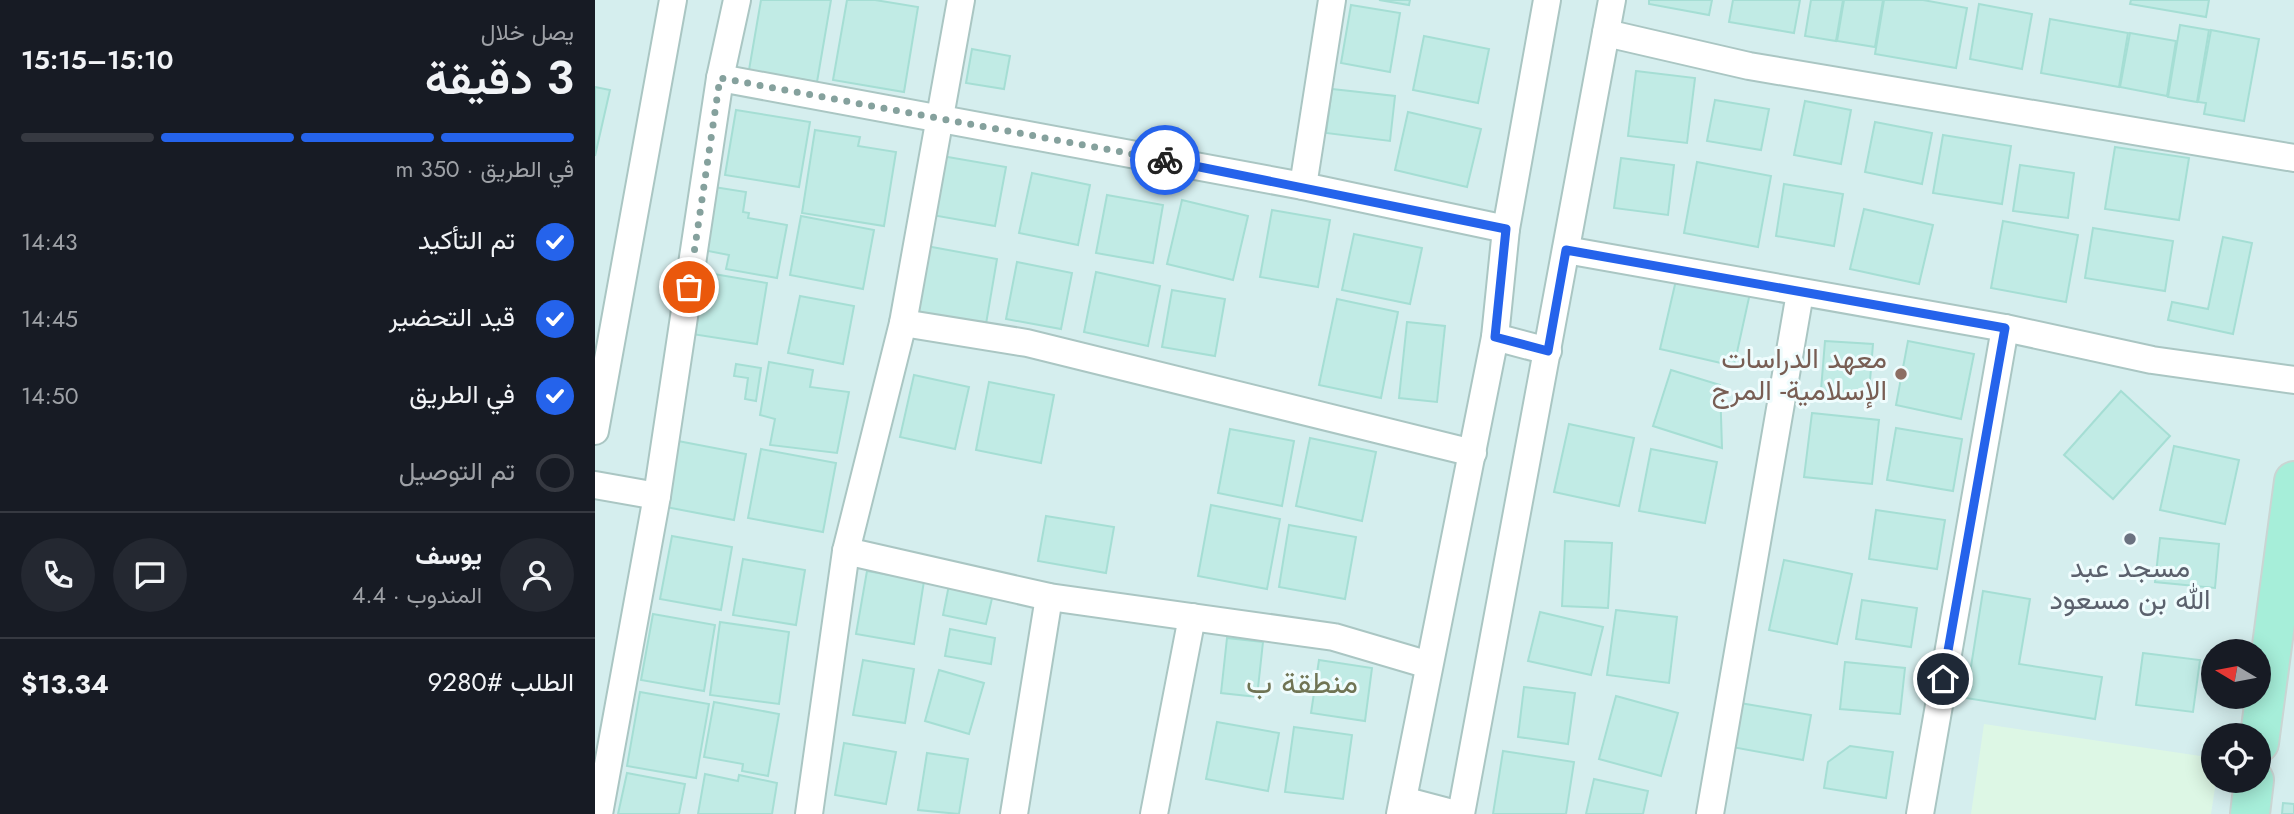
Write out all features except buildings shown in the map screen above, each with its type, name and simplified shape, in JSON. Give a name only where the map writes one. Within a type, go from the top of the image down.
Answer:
[{"type":"highway","points":[[2262,723],[2294,481]]},
{"type":"highway","points":[[2250,814],[2252,793]]},
{"type":"street","points":[[595,431],[674,0]]},
{"type":"street","points":[[599,814],[657,496],[720,78],[737,0]]},
{"type":"street","points":[[809,814],[846,551],[903,323],[961,0]]},
{"type":"street","points":[[1547,0],[1506,229],[1495,337],[1401,807],[1458,814],[1548,351],[1612,0]]},
{"type":"street","points":[[1303,186],[1328,1]]},
{"type":"street","points":[[1606,33],[1762,68],[2294,158]]},
{"type":"street","points":[[720,78],[1303,186],[1506,229]]},
{"type":"street","points":[[1566,250],[2005,328],[2152,360],[2294,380]]},
{"type":"street","points":[[1710,814],[1800,293]]},
{"type":"street","points":[[903,323],[1027,343],[1473,453]]},
{"type":"street","points":[[1920,814],[2005,328]]},
{"type":"street","points":[[1495,337],[1548,351]]},
{"type":"street","points":[[595,485],[657,496]]},
{"type":"street","points":[[846,551],[1049,597],[1334,636],[1429,665]]},
{"type":"street","points":[[1014,814],[1049,597]]},
{"type":"street","points":[[1154,814],[1192,617]]},
{"type":"shaded area","points":[[595,0],[2294,0],[2294,814],[595,814]]},
{"type":"shaded area","points":[[1984,724],[2201,756],[2201,793],[2214,793],[2211,814],[1971,814]]},
{"type":"way so far","points":[[689,287],[720,78],[1165,160]]},
{"type":"place","name":"معهد الدراسات الإسلامية- المرج","points":[[1901,374]]},
{"type":"place","name":"مسجد عبد الله بن مسعود","points":[[2130,539]]},
{"type":"district","name":"منطقة ب","points":[[1302,683]]},
{"type":"route","points":[[1165,160],[1506,229],[1495,337],[1548,351],[1566,250],[2005,328],[1943,679]]}]
